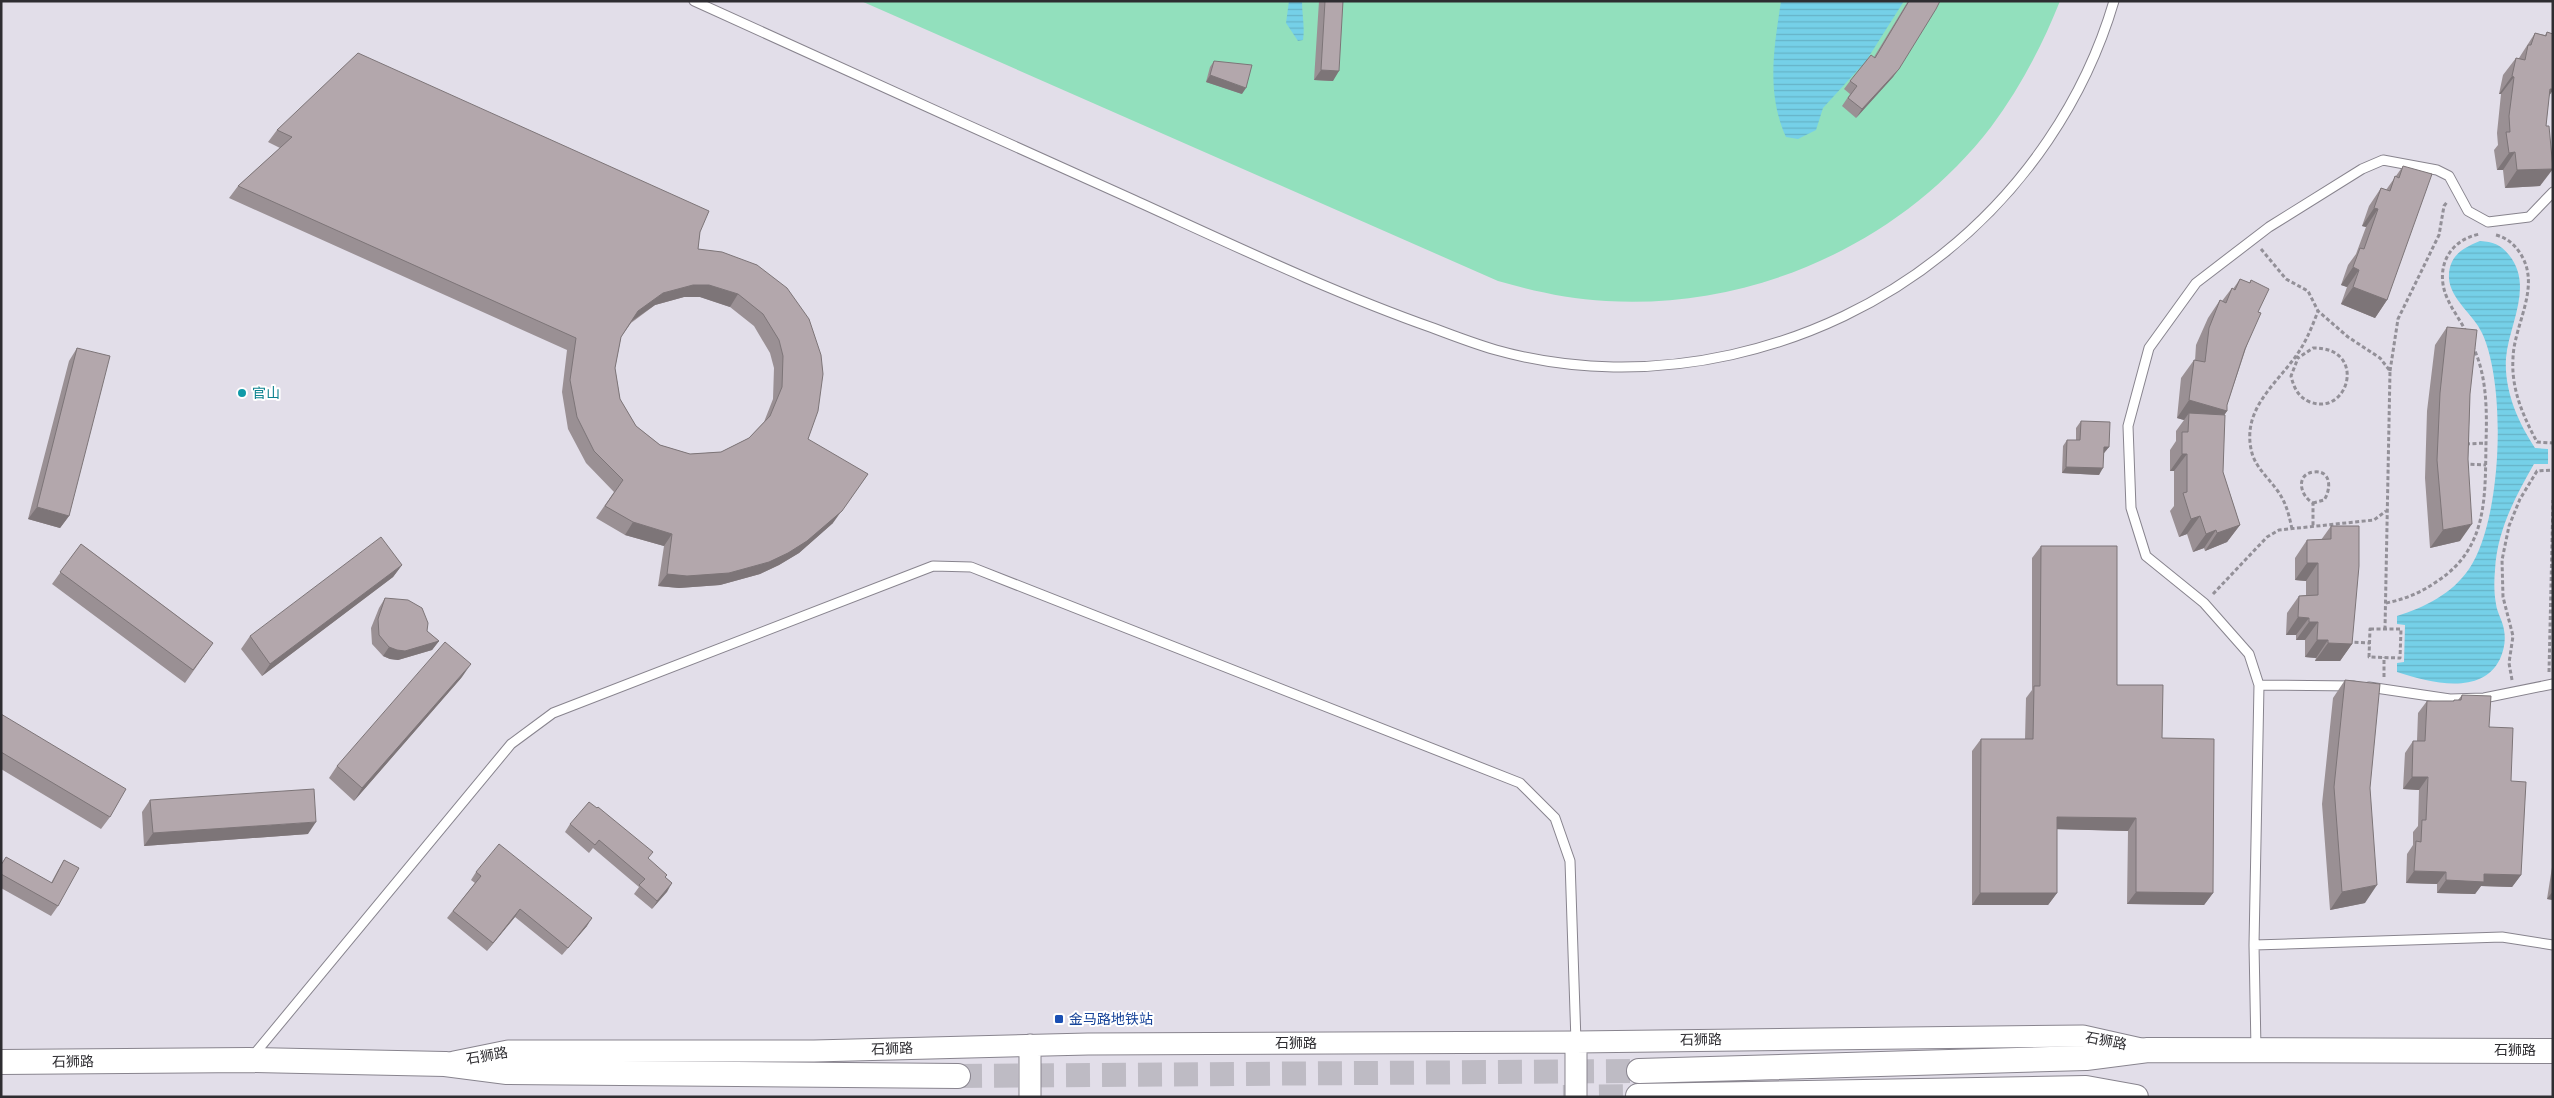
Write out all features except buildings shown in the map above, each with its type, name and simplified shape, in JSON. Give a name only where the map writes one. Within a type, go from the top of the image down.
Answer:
[{"type":"main road","name":"石狮路","points":[[1639,1071],[2086,1058],[2148,1050],[2553,1050]]},
{"type":"main road","name":"石狮路","points":[[1,1062],[249,1060],[445,1064],[507,1072],[958,1076]]},
{"type":"main road","points":[[1638,1096],[2086,1088],[2136,1097]]},
{"type":"street","name":"石狮路","points":[[445,1064],[508,1051],[804,1051],[1030,1046],[2083,1036],[2148,1050]]},
{"type":"street","points":[[1576,1042],[1576,1097]]},
{"type":"street","points":[[1030,1046],[1030,1097]]},
{"type":"lane","points":[[694,1],[1364,304],[1495,350],[1561,362],[1609,366],[1686,363],[1733,355],[1797,336],[1867,305],[1932,263],[1990,212],[2039,153],[2080,88],[2096,53],[2114,1]]},
{"type":"lane","points":[[2256,1050],[2254,945],[2259,685],[2249,654],[2204,603],[2146,556],[2131,508],[2128,426],[2150,348],[2196,283],[2253,239],[2362,169],[2383,160],[2437,170],[2449,176],[2468,211],[2488,222],[2529,217],[2553,192]]},
{"type":"lane","points":[[249,1060],[511,744],[553,712],[932,566],[971,567],[1520,783],[1554,818],[1570,861],[1576,1042]]},
{"type":"lane","points":[[2259,685],[2323,684],[2383,688],[2450,699],[2484,698],[2551,684]]},
{"type":"lane","points":[[2254,945],[2502,937],[2553,945]]},
{"type":"path","points":[[2385,629],[2390,371],[2398,319],[2440,235],[2444,206],[2457,191]]},
{"type":"path","points":[[2469,339],[2448,300],[2442,282],[2442,267],[2449,252],[2460,242],[2472,236],[2488,233],[2502,237],[2515,245],[2524,258],[2528,278],[2527,299],[2513,357],[2514,385],[2522,414],[2537,442],[2553,443]]},
{"type":"path","points":[[2253,239],[2286,279],[2308,291],[2318,311],[2348,336],[2380,358],[2390,371]]},
{"type":"path","points":[[2292,529],[2286,505],[2277,490],[2259,469],[2251,448],[2251,420],[2262,396],[2297,357],[2313,348],[2333,351],[2340,356],[2345,364],[2348,374],[2346,386],[2341,395],[2323,404],[2305,400],[2298,394],[2291,376],[2297,357],[2308,337],[2318,311]]},
{"type":"path","points":[[2386,603],[2405,599],[2425,589],[2463,560],[2474,540],[2483,513],[2486,443],[2484,385],[2473,346]]},
{"type":"path","points":[[2466,450],[2466,443],[2486,443]]},
{"type":"path","points":[[2466,457],[2466,464],[2486,465]]},
{"type":"path","points":[[2514,692],[2509,663],[2513,636],[2503,597],[2502,560],[2509,526],[2520,499],[2537,471],[2553,470]]},
{"type":"path","points":[[2314,472],[2324,474],[2329,480],[2330,491],[2324,500],[2313,503],[2306,499],[2301,491],[2301,482],[2307,475],[2314,472]]},
{"type":"path","points":[[2551,684],[2553,500]]},
{"type":"path","points":[[2313,503],[2314,527]]},
{"type":"path","points":[[2204,603],[2266,537],[2279,530],[2374,520],[2387,511]]},
{"type":"path","points":[[2370,629],[2401,629],[2400,658],[2369,657],[2370,643],[2370,629]]},
{"type":"path","points":[[2340,642],[2370,643]]},
{"type":"path","points":[[2383,688],[2384,658]]},
{"type":"green space","points":[[861,1],[2060,1],[2030,66],[1991,127],[1955,168],[1913,205],[1868,236],[1820,261],[1768,281],[1715,294],[1661,301],[1606,301],[1551,294],[1498,281]]},
{"type":"water","points":[[1289,1],[1302,1],[1303,40],[1298,41],[1286,23]]},
{"type":"water","points":[[1781,1],[1904,1],[1866,61],[1823,108],[1816,130],[1798,139],[1786,137],[1776,104],[1773,70]]},
{"type":"water","points":[[2480,241],[2493,243],[2506,251],[2516,267],[2520,279],[2518,305],[2506,358],[2507,382],[2513,406],[2535,448],[2548,449],[2548,464],[2534,464],[2508,515],[2499,542],[2494,587],[2497,607],[2505,634],[2503,652],[2500,659],[2491,671],[2480,678],[2453,684],[2424,680],[2397,672],[2397,663],[2404,662],[2405,625],[2397,624],[2397,616],[2428,604],[2455,586],[2469,569],[2480,547],[2488,519],[2494,487],[2497,453],[2498,418],[2495,385],[2490,356],[2482,333],[2453,293],[2449,278],[2451,264],[2457,254]]},
{"type":"tunnel","points":[[958,1076],[1639,1071]]},
{"type":"tunnel","points":[[1563,1097],[1638,1096]]},
{"type":"place","name":"官山","points":[[242,393]]},
{"type":"place","name":"金马路地铁站","points":[[1059,1019]]}]
